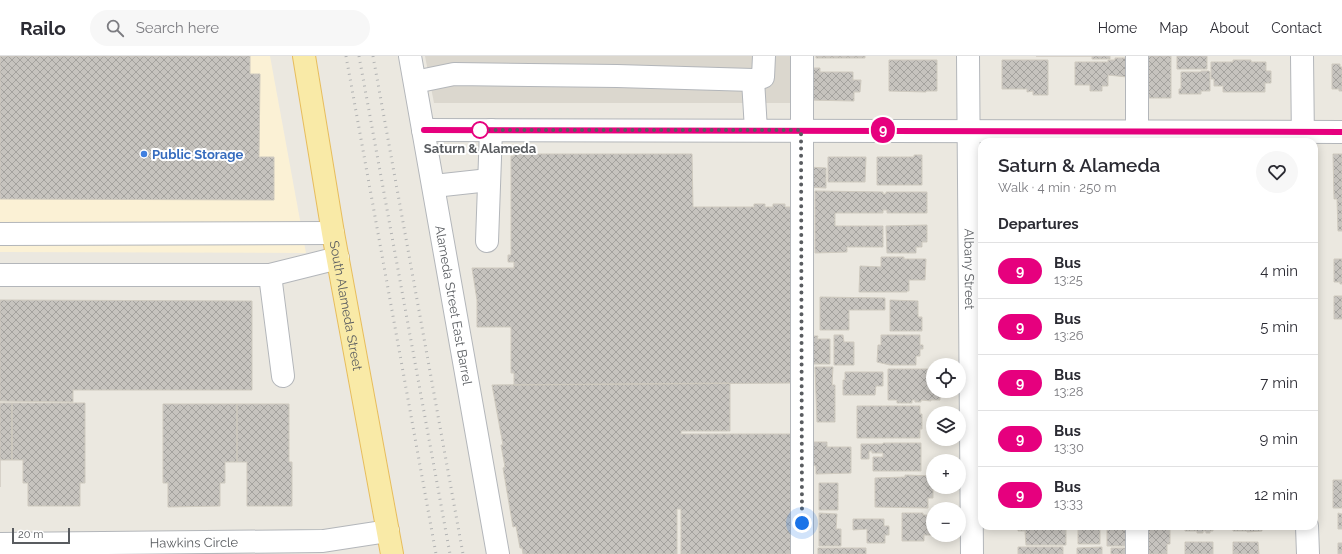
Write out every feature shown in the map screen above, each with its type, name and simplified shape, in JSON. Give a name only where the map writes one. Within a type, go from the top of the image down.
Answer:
[{"type":"main road","name":"South Alameda Street","points":[[304,56],[333,233],[392,554]]},
{"type":"street","name":"Alameda Street East Barrel","points":[[410,56],[498,554]]},
{"type":"street","points":[[414,82],[454,74],[617,76],[753,80],[763,77],[764,56]]},
{"type":"street","points":[[802,56],[802,554]]},
{"type":"street","name":"Albany Street","points":[[968,56],[972,554]]},
{"type":"street","points":[[1137,56],[1137,137]]},
{"type":"street","points":[[1302,56],[1302,137]]},
{"type":"street","points":[[753,80],[756,130]]},
{"type":"street","points":[[424,130],[968,131],[1137,137],[1302,137],[1342,132]]},
{"type":"street","points":[[487,241],[491,130]]},
{"type":"street","points":[[434,186],[489,180]]},
{"type":"street","points":[[0,234],[333,233]]},
{"type":"street","points":[[0,274],[270,275],[338,258]]},
{"type":"street","points":[[270,275],[283,376]]},
{"type":"street","points":[[1137,530],[1137,554]]},
{"type":"street","points":[[1307,530],[1308,554]]},
{"type":"street","name":"Hawkins Circle","points":[[0,544],[101,548],[323,541],[388,531]]},
{"type":"shaded area","name":"Public Storage","points":[[0,56],[270,56],[306,253],[0,252]]},
{"type":"shaded area","points":[[425,56],[794,56],[794,103],[434,103]]},
{"type":"building","name":"Public Storage","points":[[0,56],[250,56],[250,74],[260,74],[259,157],[274,157],[274,200],[0,199]]},
{"type":"building","points":[[816,56],[865,56],[865,58],[816,58]]},
{"type":"building","points":[[1092,56],[1110,56],[1110,59],[1092,59]]},
{"type":"building","points":[[1145,56],[1171,56],[1171,98],[1143,98]]},
{"type":"building","points":[[1177,56],[1207,56],[1207,69],[1177,69]]},
{"type":"building","points":[[1115,58],[1127,58],[1127,77],[1108,75],[1108,86],[1102,86],[1102,91],[1090,91],[1090,85],[1075,85],[1075,62],[1108,62],[1108,60],[1115,60]]},
{"type":"building","points":[[889,60],[937,60],[937,91],[889,91]]},
{"type":"building","points":[[1002,60],[1048,60],[1048,95],[1033,95],[1033,91],[1027,92],[1027,89],[1002,89]]},
{"type":"building","points":[[1233,60],[1266,62],[1266,71],[1271,71],[1271,83],[1265,83],[1265,92],[1223,92],[1223,86],[1214,86],[1214,79],[1211,79],[1211,62],[1233,62]]},
{"type":"building","points":[[1332,64],[1340,64],[1340,67],[1342,67],[1342,91],[1339,91],[1339,89],[1332,89]]},
{"type":"building","points":[[808,68],[820,68],[820,72],[853,72],[853,80],[861,80],[860,92],[854,92],[854,101],[808,100]]},
{"type":"building","points":[[1181,72],[1210,72],[1210,91],[1201,91],[1201,94],[1179,94],[1179,89],[1181,89]]},
{"type":"building","points":[[514,154],[692,154],[693,207],[754,207],[754,204],[765,204],[765,207],[773,207],[773,204],[785,204],[785,207],[794,207],[795,383],[514,385],[514,373],[511,373],[511,327],[477,327],[477,300],[472,268],[514,268],[514,262],[508,262],[508,255],[511,255],[511,156],[514,156]]},
{"type":"building","points":[[1333,154],[1342,154],[1342,231],[1338,231],[1337,199],[1334,199]]},
{"type":"building","points":[[914,155],[922,155],[922,185],[877,185],[877,157],[914,157]]},
{"type":"building","points":[[828,157],[866,157],[865,182],[828,182]]},
{"type":"building","points":[[808,167],[826,168],[826,188],[807,187]]},
{"type":"building","points":[[815,191],[883,192],[883,194],[886,194],[886,192],[927,192],[927,213],[887,213],[887,210],[883,210],[883,213],[835,213],[835,226],[883,226],[883,247],[847,247],[847,252],[815,253]]},
{"type":"building","points":[[927,225],[927,242],[922,242],[922,247],[916,247],[916,253],[887,253],[886,226]]},
{"type":"building","points":[[881,257],[926,259],[925,280],[909,280],[909,291],[907,292],[859,292],[860,266],[881,267]]},
{"type":"building","points":[[1334,259],[1342,259],[1342,284],[1340,284],[1340,282],[1334,282]]},
{"type":"building","points":[[1334,296],[1342,296],[1342,319],[1334,319]]},
{"type":"building","points":[[820,297],[885,298],[885,310],[849,310],[849,330],[820,330]]},
{"type":"building","points":[[0,300],[252,301],[252,390],[73,390],[73,402],[0,401]]},
{"type":"building","points":[[890,300],[918,301],[918,317],[922,317],[922,331],[890,331]]},
{"type":"building","points":[[834,335],[843,335],[844,342],[854,342],[854,365],[834,365]]},
{"type":"building","points":[[881,335],[920,335],[920,345],[923,345],[923,349],[920,349],[920,356],[916,356],[916,365],[890,365],[877,362],[878,345],[881,345]]},
{"type":"building","points":[[811,336],[818,336],[817,339],[830,339],[830,364],[811,364]]},
{"type":"building","points":[[815,367],[833,367],[832,385],[835,385],[835,422],[817,422]]},
{"type":"building","points":[[888,369],[926,369],[926,398],[940,398],[940,400],[931,401],[921,400],[921,402],[915,402],[915,400],[912,400],[912,403],[897,403],[897,400],[888,400]]},
{"type":"building","points":[[845,372],[883,372],[883,386],[876,386],[875,395],[843,395],[843,380],[845,380]]},
{"type":"building","points":[[730,383],[730,431],[681,431],[681,434],[793,434],[793,554],[681,554],[681,509],[677,509],[677,554],[523,554],[522,548],[520,548],[516,526],[513,527],[503,468],[505,467],[501,445],[503,445],[492,385]]},
{"type":"building","points":[[0,403],[12,403],[12,460],[0,460]]},
{"type":"building","points":[[12,403],[85,403],[85,483],[80,483],[80,506],[28,506],[28,483],[23,483],[23,460],[12,460]]},
{"type":"building","points":[[163,404],[237,404],[237,462],[225,462],[225,483],[220,483],[220,506],[168,507],[168,483],[163,483]]},
{"type":"building","points":[[237,404],[289,404],[289,462],[292,462],[292,506],[247,506],[247,462],[237,462]]},
{"type":"building","points":[[857,406],[920,406],[920,414],[922,414],[922,429],[920,429],[920,438],[857,438]]},
{"type":"building","points":[[812,442],[827,442],[827,447],[851,447],[851,473],[816,474],[816,466],[812,465]]},
{"type":"building","points":[[921,443],[921,471],[873,471],[873,457],[883,457],[883,453],[872,453],[872,451],[869,451],[869,459],[861,459],[861,444]]},
{"type":"building","points":[[905,475],[926,476],[926,494],[933,494],[933,498],[928,498],[926,508],[875,507],[875,478],[905,477]]},
{"type":"building","points":[[1333,480],[1342,480],[1342,508],[1333,508]]},
{"type":"building","points":[[819,483],[838,483],[838,510],[819,510]]},
{"type":"building","points":[[819,513],[837,514],[836,529],[841,529],[841,546],[819,546]]},
{"type":"building","points":[[902,513],[923,513],[923,515],[926,515],[926,535],[924,535],[924,541],[902,541]]},
{"type":"building","points":[[1338,513],[1342,514],[1342,529],[1338,529]]},
{"type":"building","points":[[853,519],[884,519],[884,526],[889,526],[889,535],[885,535],[885,543],[867,543],[867,529],[853,530]]},
{"type":"building","points":[[1066,530],[1066,545],[1026,545],[1025,531],[1018,531]]},
{"type":"building","points":[[1078,530],[1100,530],[1100,544],[1078,544]]},
{"type":"building","points":[[1107,530],[1127,530],[1127,546],[1107,546]]},
{"type":"building","points":[[1146,530],[1170,530],[1170,544],[1167,544],[1167,554],[1146,554]]},
{"type":"building","points":[[1213,530],[1210,531],[1210,533],[1206,533],[1206,531],[1203,531],[1203,533],[1197,533],[1197,531],[1185,531]]},
{"type":"building","points":[[1233,530],[1262,530],[1247,532]]},
{"type":"building","points":[[1185,542],[1213,542],[1213,554],[1185,554]]},
{"type":"building","points":[[1233,542],[1258,542],[1259,554],[1233,554]]},
{"type":"building","points":[[1338,543],[1342,543],[1342,554],[1338,554]]},
{"type":"building","points":[[1018,547],[1063,547],[1063,554],[1018,554]]},
{"type":"building","points":[[1102,547],[1102,554],[1077,554],[1077,548]]},
{"type":"building","points":[[818,548],[866,548],[866,554],[818,554]]},
{"type":"building","points":[[1111,548],[1126,548],[1127,554],[1111,554]]},
{"type":"railway","points":[[346,56],[436,554]]},
{"type":"railway","points":[[359,56],[450,554]]},
{"type":"railway","points":[[373,56],[463,554]]},
{"type":"bus line","name":"9","points":[[424,130],[1342,132]]},
{"type":"place","name":"Saturn & Alameda","points":[[480,130]]},
{"type":"place","name":"Public Storage","points":[[144,154]]},
{"type":"route","points":[[480,130],[477,130],[801,130],[802,523]]}]
